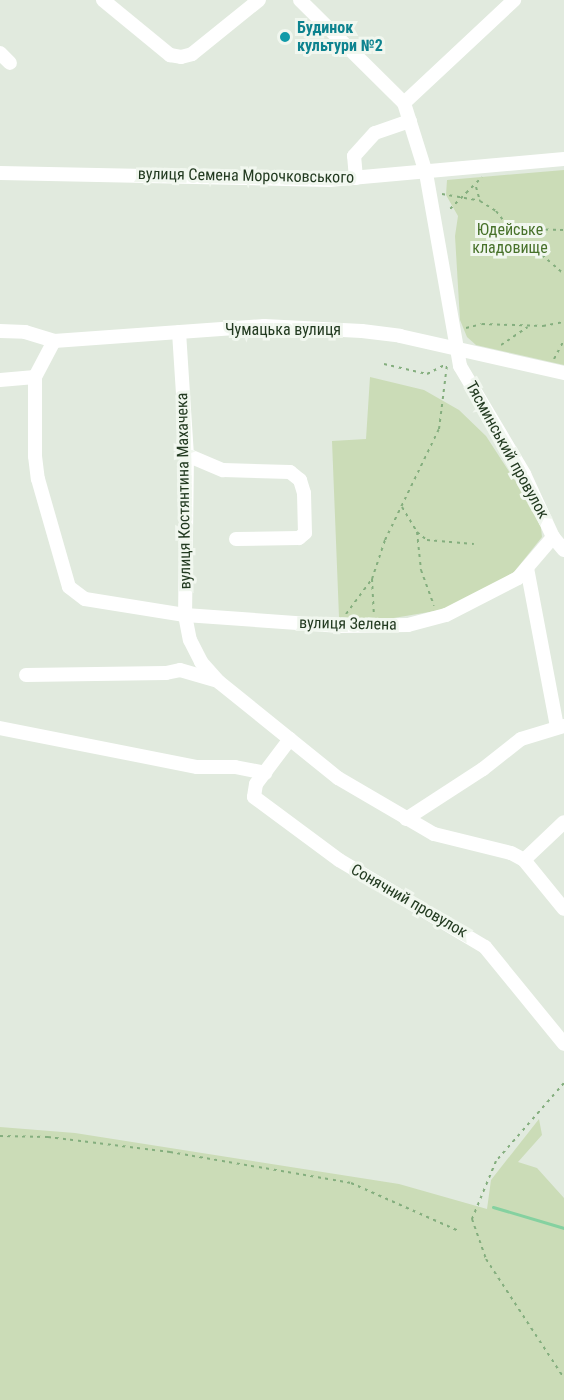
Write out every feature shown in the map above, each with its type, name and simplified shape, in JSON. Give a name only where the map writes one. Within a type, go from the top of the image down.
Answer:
[{"type":"street","points":[[103,0],[170,55],[182,57],[192,54],[259,0]]},
{"type":"street","points":[[300,0],[404,103],[514,0]]},
{"type":"street","points":[[0,53],[10,63]]},
{"type":"street","name":"Тясминський провулок","points":[[404,103],[426,173],[455,348],[465,375],[540,505],[553,537],[564,550]]},
{"type":"street","points":[[356,178],[354,156],[375,133],[410,121]]},
{"type":"street","name":"вулиця Семена Морочковського","points":[[0,173],[356,178],[564,159]]},
{"type":"street","name":"Чумацька вулиця","points":[[0,331],[25,332],[54,341],[264,327],[362,331],[455,348],[564,373]]},
{"type":"street","name":"вулиця Костянтина Махачека","points":[[179,332],[187,455],[185,615],[190,640]]},
{"type":"street","points":[[0,380],[35,377],[54,341]]},
{"type":"street","name":"вулиця Зелена","points":[[35,377],[38,479],[69,586],[85,599],[185,615],[377,627],[439,617],[492,593],[527,568],[553,537]]},
{"type":"street","points":[[187,455],[223,470],[290,472],[300,480],[304,493],[305,533],[299,538],[236,539]]},
{"type":"street","points":[[406,819],[483,770],[521,739],[560,726],[527,568]]},
{"type":"street","points":[[180,670],[190,640]]},
{"type":"street","points":[[190,640],[201,662],[219,682],[338,778],[434,834],[511,853],[524,860],[564,909]]},
{"type":"street","points":[[26,675],[166,673],[180,670],[219,682]]},
{"type":"street","points":[[0,728],[197,767],[235,767],[265,773]]},
{"type":"street","name":"Сонячний провулок","points":[[290,739],[256,784],[254,797],[263,806],[357,871],[485,947],[564,1044]]},
{"type":"street","points":[[524,860],[564,822]]},
{"type":"path","points":[[450,209],[476,186],[485,174]]},
{"type":"path","points":[[476,186],[480,201]]},
{"type":"path","points":[[440,194],[465,196],[480,201],[496,211],[507,225],[523,229],[564,230]]},
{"type":"path","points":[[523,229],[542,255],[564,274]]},
{"type":"path","points":[[459,330],[482,324],[531,326],[564,322]]},
{"type":"path","points":[[483,355],[531,326]]},
{"type":"path","points":[[549,368],[564,340]]},
{"type":"path","points":[[337,626],[372,579],[402,507],[439,429],[447,364],[455,348]]},
{"type":"path","points":[[384,364],[427,374],[447,364]]},
{"type":"path","points":[[402,507],[417,532],[427,540],[474,544]]},
{"type":"path","points":[[417,532],[421,570],[439,617]]},
{"type":"path","points":[[372,579],[377,627]]},
{"type":"path","points":[[564,1083],[496,1161],[472,1219],[486,1259],[564,1378]]},
{"type":"path","points":[[0,1136],[48,1137],[170,1152],[351,1183],[459,1231]]},
{"type":"green space","name":"Юдейське кладовище","points":[[564,170],[564,365],[476,345],[467,337],[460,320],[455,236],[458,216],[446,195],[447,180]]},
{"type":"green space","points":[[370,377],[424,390],[459,410],[486,436],[540,519],[542,537],[514,572],[476,595],[441,610],[376,621],[339,617],[332,441],[366,439]]},
{"type":"green space","points":[[539,1119],[542,1135],[518,1162],[537,1168],[564,1198],[564,1400],[0,1400],[0,1127],[75,1133],[399,1184],[487,1209],[491,1180]]},
{"type":"waterway","points":[[493,1207],[564,1228]]},
{"type":"place","name":"Будинок культури №2","points":[[285,37]]}]
